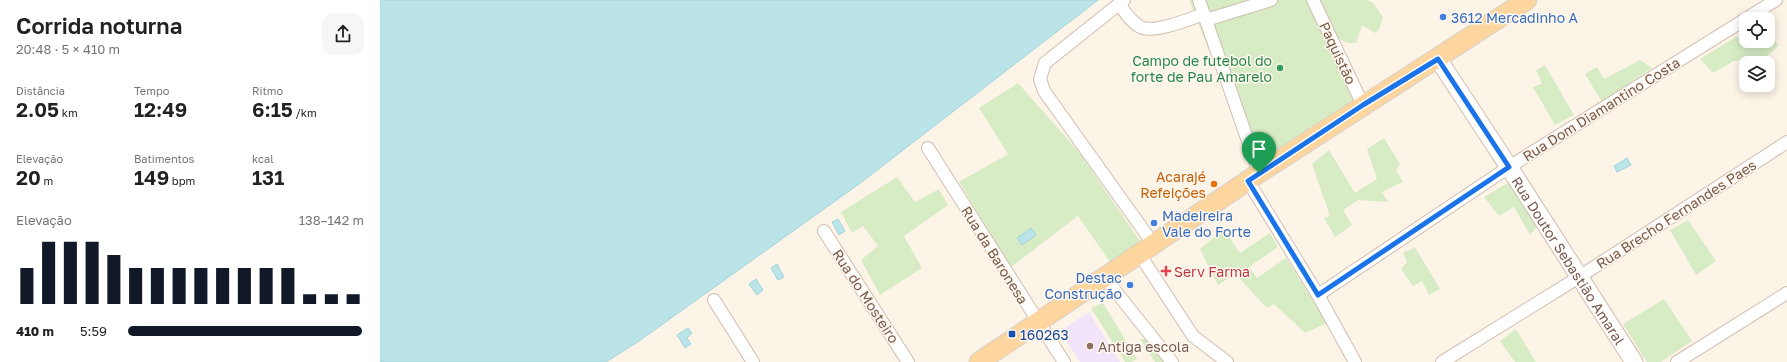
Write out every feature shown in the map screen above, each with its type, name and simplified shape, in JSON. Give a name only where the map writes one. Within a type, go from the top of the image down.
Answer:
[{"type":"main road","points":[[979,362],[1254,177],[1527,0]]},
{"type":"street","points":[[1199,0],[1254,177],[1356,362]]},
{"type":"street","points":[[1227,362],[1193,336],[1147,250],[1044,91],[1040,79],[1045,63],[1122,2],[1127,14],[1142,28],[1152,29],[1271,0]]},
{"type":"street","name":"Paquistão","points":[[1313,0],[1363,105]]},
{"type":"street","name":"Rua Dom Diamantino Costa","points":[[1318,295],[1509,167],[1776,0]]},
{"type":"street","name":"Rua Doutor Sebastião Amaral","points":[[1438,59],[1634,362]]},
{"type":"street","name":"Rua Brecho Fernandes Paes","points":[[1442,362],[1579,277],[1787,142]]},
{"type":"street","name":"Rua da Baronesa","points":[[928,148],[1064,362]]},
{"type":"street","name":"Rua do Mosteiro","points":[[824,231],[908,362]]},
{"type":"street","points":[[1105,278],[1172,362]]},
{"type":"street","points":[[1677,362],[1787,292]]},
{"type":"street","points":[[714,300],[753,362]]},
{"type":"shaded area","name":"Antiga escola","points":[[1089,312],[1120,362],[1080,362],[1060,331]]},
{"type":"green space","points":[[1189,0],[1309,0],[1355,105],[1256,169]]},
{"type":"green space","points":[[1316,0],[1365,0],[1372,2],[1383,17],[1379,30],[1375,33],[1362,25],[1356,43],[1348,43],[1342,40],[1331,29],[1326,22]]},
{"type":"green space","points":[[1736,37],[1739,38],[1739,48],[1775,48],[1775,39],[1778,46],[1767,56],[1739,56],[1739,61],[1734,61],[1713,73],[1700,59]]},
{"type":"green space","points":[[1640,60],[1652,68],[1602,102],[1585,74],[1597,67],[1604,79]]},
{"type":"green space","points":[[1545,65],[1574,115],[1555,125],[1533,87],[1542,84],[1536,70]]},
{"type":"green space","points":[[1018,83],[1079,152],[1142,244],[1112,265],[1078,216],[1011,267],[959,182],[1008,154],[979,108]]},
{"type":"green space","points":[[1384,138],[1400,164],[1396,170],[1403,182],[1382,192],[1388,202],[1358,200],[1343,210],[1352,225],[1335,237],[1324,218],[1330,216],[1312,164],[1329,150],[1355,193],[1377,179],[1367,149]]},
{"type":"green space","points":[[897,177],[915,202],[939,189],[948,205],[904,236],[922,268],[880,295],[861,260],[878,246],[863,226],[852,233],[841,212]]},
{"type":"green space","points":[[1511,181],[1540,223],[1530,235],[1514,207],[1499,216],[1484,197]]},
{"type":"green space","points":[[1688,220],[1716,261],[1696,275],[1670,230]]},
{"type":"green space","points":[[1224,229],[1240,253],[1270,233],[1278,247],[1249,267],[1257,278],[1286,258],[1327,323],[1305,333],[1274,304],[1267,308],[1235,274],[1218,285],[1200,249]]},
{"type":"green space","points":[[1415,247],[1440,289],[1429,295],[1422,281],[1413,286],[1401,269],[1407,262],[1403,253]]},
{"type":"green space","points":[[1664,299],[1692,341],[1661,362],[1647,362],[1623,324]]},
{"type":"green space","points":[[1103,303],[1137,359],[1131,362],[1125,362],[1091,308]]},
{"type":"green space","points":[[1516,329],[1536,362],[1515,362],[1500,341]]},
{"type":"green space","points":[[1140,339],[1148,339],[1165,362],[1155,362]]},
{"type":"water","points":[[380,0],[1098,0],[859,184],[639,341],[606,362],[380,362]]},
{"type":"water","points":[[1627,158],[1631,165],[1617,172],[1614,166]]},
{"type":"water","points":[[838,219],[845,231],[839,235],[832,222]]},
{"type":"water","points":[[1031,228],[1036,235],[1022,245],[1017,238]]},
{"type":"water","points":[[777,264],[784,277],[778,280],[771,268]]},
{"type":"water","points":[[756,279],[763,290],[757,295],[749,284]]},
{"type":"water","points":[[688,328],[692,333],[687,338],[691,344],[685,348],[677,335]]},
{"type":"place","name":"3612 Mercadinho A","points":[[1443,17]]},
{"type":"place","name":"Campo de futebol do forte de Pau Amarelo","points":[[1280,68]]},
{"type":"place","name":"Acarajé Refeições","points":[[1214,184]]},
{"type":"place","name":"Madeireira Vale do Forte","points":[[1154,223]]},
{"type":"place","name":"Serv Farma","points":[[1166,271]]},
{"type":"place","name":"Destac Construção","points":[[1130,285]]},
{"type":"place","name":"160263","points":[[1012,334]]},
{"type":"place","name":"Antiga escola","points":[[1090,346]]},
{"type":"route","points":[[1438,59],[1509,167],[1318,295],[1248,181],[1259,173],[1363,105],[1438,59]]}]
